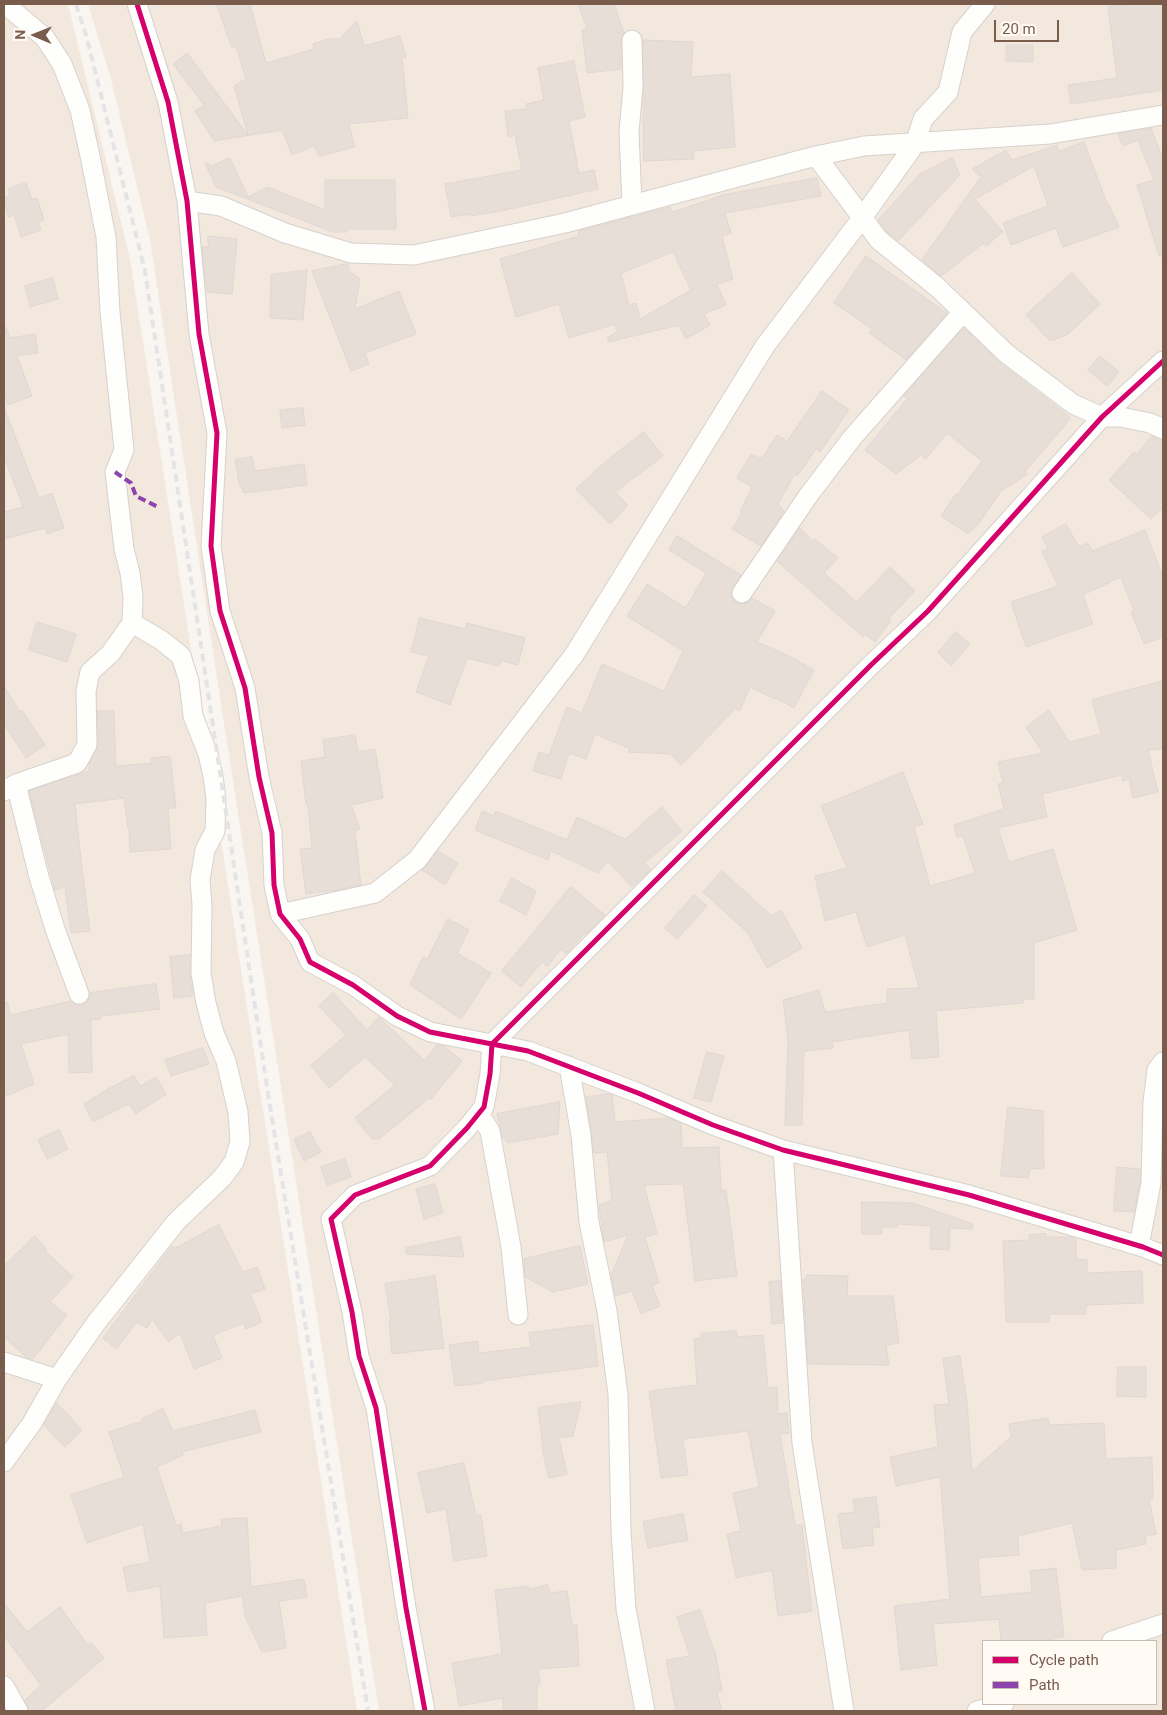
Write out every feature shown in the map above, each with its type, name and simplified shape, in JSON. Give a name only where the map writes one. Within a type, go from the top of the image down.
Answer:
[{"type":"street","points":[[5,4],[45,38],[62,64],[80,110],[106,237],[110,312],[124,450],[115,472],[124,549],[134,597],[132,623],[110,654],[90,672],[86,691],[87,745],[77,763],[10,787],[55,929],[79,994]]},
{"type":"street","points":[[137,4],[168,102],[187,201],[199,334],[217,432],[211,546],[220,611],[245,688],[259,777],[272,833],[274,885],[280,914],[300,939],[310,962],[353,985],[396,1016],[430,1032],[528,1051],[638,1093],[713,1125],[783,1150],[969,1195],[1139,1246],[1163,1255]]},
{"type":"street","points":[[280,914],[375,892],[417,860],[574,655],[765,346],[862,218],[915,144],[922,119],[948,92],[962,32],[984,4]]},
{"type":"street","points":[[632,40],[633,87],[629,132],[632,205]]},
{"type":"street","points":[[187,201],[221,206],[285,233],[351,254],[414,255],[565,223],[816,156],[864,146],[1050,134],[1163,115]]},
{"type":"street","points":[[816,156],[879,240],[938,287],[1007,354],[1073,404],[1102,417],[1121,417],[1150,423],[1163,428]]},
{"type":"street","points":[[742,593],[808,496],[852,438],[963,312]]},
{"type":"street","points":[[425,1711],[406,1608],[376,1408],[359,1356],[352,1312],[331,1219],[355,1195],[430,1166],[484,1107],[490,1074],[492,1044],[872,664],[928,611],[1102,417],[1163,361]]},
{"type":"street","points":[[4,1462],[13,1452],[57,1379],[96,1323],[176,1222],[222,1178],[234,1162],[240,1142],[238,1112],[226,1061],[214,1033],[206,1004],[201,972],[202,905],[200,880],[205,850],[215,831],[216,799],[213,776],[208,754],[193,716],[189,681],[181,656],[161,640],[132,623]]},
{"type":"street","points":[[1139,1246],[1151,1183],[1153,1102],[1157,1070],[1163,1062]]},
{"type":"street","points":[[569,1066],[581,1135],[589,1222],[607,1311],[618,1394],[621,1530],[626,1609],[645,1711]]},
{"type":"street","points":[[479,1114],[490,1131],[511,1247],[518,1315]]},
{"type":"street","points":[[783,1150],[802,1443],[844,1711]]},
{"type":"street","points":[[4,1362],[57,1379]]},
{"type":"street","points":[[1115,1640],[1163,1624]]},
{"type":"street","points":[[4,1686],[18,1711]]},
{"type":"street","points":[[977,1711],[1000,1705]]},
{"type":"shaded area","points":[[4,4],[68,4],[130,259],[357,1711],[4,1711]]},
{"type":"shaded area","points":[[88,4],[1163,4],[1163,1711],[379,1711],[150,240],[111,79]]},
{"type":"building","points":[[217,4],[250,4],[266,63],[314,49],[313,44],[327,39],[339,39],[357,21],[364,46],[400,36],[406,57],[402,58],[408,118],[349,124],[355,147],[319,156],[314,146],[292,155],[282,130],[214,141],[195,111],[204,105],[173,64],[187,53],[248,135],[234,86],[246,79],[236,46],[232,47]]},
{"type":"building","points":[[578,4],[614,4],[624,33],[621,40],[621,69],[587,73],[582,30],[587,29]]},
{"type":"building","points":[[1133,4],[1163,4],[1163,90],[1071,104],[1068,85],[1117,78],[1108,7]]},
{"type":"building","points":[[643,40],[693,42],[691,77],[730,74],[735,147],[693,151],[694,159],[644,161]]},
{"type":"building","points":[[1007,45],[1033,45],[1033,62],[1006,61]]},
{"type":"building","points":[[574,61],[585,117],[569,121],[579,173],[594,170],[598,189],[501,211],[451,217],[445,184],[522,170],[515,135],[508,137],[505,111],[527,109],[526,104],[544,100],[538,68]]},
{"type":"building","points":[[1151,128],[1163,159],[1163,256],[1159,256],[1137,185],[1154,180],[1138,140],[1123,146],[1118,134]]},
{"type":"building","points":[[1084,142],[1108,206],[1119,227],[1063,247],[1056,228],[1011,245],[1003,223],[1048,206],[1034,166],[975,199],[1003,232],[986,246],[984,243],[941,276],[922,260],[981,177],[972,169],[1006,150],[1012,160],[1057,145],[1059,151]]},
{"type":"building","points":[[230,158],[248,197],[268,187],[325,210],[325,180],[395,180],[396,229],[347,229],[347,232],[333,232],[216,187],[205,163],[211,166]]},
{"type":"building","points":[[952,158],[960,175],[898,241],[887,232],[878,220],[919,175]]},
{"type":"building","points":[[817,178],[821,196],[725,213],[731,233],[722,236],[733,279],[717,284],[726,305],[704,314],[710,325],[686,339],[679,325],[609,342],[607,338],[617,332],[615,324],[569,338],[559,304],[516,317],[500,259],[579,236],[578,231],[670,207],[673,212],[723,195]],"holes":[[[673,252],[691,290],[640,319],[636,303],[629,305],[621,274]]]},
{"type":"building","points":[[26,183],[32,199],[37,198],[44,220],[38,222],[41,230],[21,237],[14,215],[8,217],[4,198],[10,195],[8,189]]},
{"type":"building","points":[[208,236],[237,239],[232,294],[207,292],[202,247],[208,247]]},
{"type":"building","points":[[866,256],[947,313],[906,360],[869,333],[872,329],[834,303]]},
{"type":"building","points":[[348,264],[349,271],[360,279],[355,309],[399,291],[416,334],[365,353],[369,364],[351,371],[312,271]]},
{"type":"building","points":[[307,270],[303,320],[270,318],[271,275]]},
{"type":"building","points":[[1072,273],[1100,304],[1067,335],[1050,341],[1026,315]]},
{"type":"building","points":[[53,278],[58,299],[30,307],[25,286]]},
{"type":"building","points":[[4,326],[10,338],[35,334],[38,353],[17,356],[32,396],[8,405],[4,393]]},
{"type":"building","points":[[964,328],[1000,363],[1071,418],[1025,472],[1028,474],[1001,491],[977,526],[968,534],[941,516],[982,461],[947,433],[926,459],[921,455],[896,474],[865,450],[908,398],[904,396]]},
{"type":"building","points":[[1100,356],[1119,372],[1107,386],[1088,370]]},
{"type":"building","points":[[822,391],[849,410],[820,452],[816,449],[797,476],[794,475],[778,504],[784,511],[761,546],[732,529],[742,513],[740,512],[752,487],[737,478],[751,454],[761,459],[777,435],[787,441]]},
{"type":"building","points":[[303,408],[305,425],[282,428],[280,410]]},
{"type":"building","points":[[4,410],[39,498],[52,493],[64,528],[47,534],[45,528],[4,539],[4,512],[23,507],[4,456]]},
{"type":"building","points":[[644,432],[663,456],[615,492],[628,505],[610,524],[576,489],[606,461]]},
{"type":"building","points":[[1152,436],[1163,440],[1163,508],[1151,519],[1109,480],[1134,452],[1137,454]]},
{"type":"building","points":[[252,457],[255,471],[304,464],[307,485],[244,493],[239,483],[235,460]]},
{"type":"building","points":[[1066,524],[1079,547],[1088,543],[1092,551],[1145,530],[1163,577],[1163,637],[1144,644],[1131,612],[1134,611],[1121,577],[1083,595],[1093,624],[1026,647],[1011,602],[1058,586],[1042,551],[1048,549],[1042,537]]},
{"type":"building","points":[[800,528],[813,541],[815,539],[838,558],[824,573],[857,602],[890,567],[915,591],[889,618],[891,620],[875,642],[865,634],[863,637],[777,561]]},
{"type":"building","points":[[677,536],[741,575],[731,592],[735,602],[746,603],[752,598],[775,611],[757,642],[789,656],[814,670],[794,708],[750,687],[740,711],[735,709],[681,765],[670,754],[628,752],[630,749],[595,734],[586,759],[569,753],[561,779],[533,771],[539,752],[549,755],[567,707],[582,713],[602,664],[664,691],[683,651],[627,616],[647,584],[686,608],[706,573],[669,550]]},
{"type":"building","points":[[420,618],[465,629],[467,623],[525,638],[518,665],[503,661],[498,666],[467,658],[450,705],[416,692],[429,656],[411,652]]},
{"type":"building","points":[[37,622],[76,634],[67,662],[29,650]]},
{"type":"building","points":[[956,632],[970,644],[951,666],[938,653]]},
{"type":"building","points":[[1163,681],[1163,749],[1148,750],[1158,792],[1133,798],[1129,779],[1122,781],[1122,775],[1042,794],[1047,817],[998,828],[1009,862],[1053,849],[1077,930],[1034,943],[1034,999],[1023,999],[1023,1003],[936,1011],[939,1057],[912,1059],[909,1030],[832,1042],[833,1048],[804,1051],[802,1125],[785,1125],[788,1041],[783,1000],[819,990],[825,1012],[887,1003],[887,989],[919,988],[905,935],[867,947],[856,912],[825,921],[815,876],[847,868],[821,806],[903,772],[923,824],[914,827],[930,886],[975,873],[963,836],[957,837],[954,825],[1004,809],[998,784],[1003,783],[998,762],[1043,753],[1026,727],[1049,710],[1069,742],[1101,734],[1092,700]]},
{"type":"building","points":[[4,686],[20,712],[22,710],[45,745],[26,758],[4,724]]},
{"type":"building","points":[[98,711],[114,711],[116,766],[152,763],[151,758],[170,756],[176,808],[168,808],[171,849],[130,852],[129,828],[124,798],[75,804],[90,931],[71,933],[65,887],[55,890],[29,791],[89,771],[89,764],[98,745]]},
{"type":"building","points":[[355,735],[358,752],[375,749],[383,798],[351,805],[360,829],[355,831],[361,885],[306,894],[300,849],[312,848],[301,761],[325,757],[323,740]]},
{"type":"building","points":[[662,807],[682,831],[644,863],[651,869],[632,887],[608,861],[598,873],[551,851],[548,860],[475,830],[482,811],[494,816],[496,811],[567,840],[577,817],[625,839]]},
{"type":"building","points":[[438,851],[458,863],[445,885],[422,870]]},
{"type":"building","points":[[722,871],[772,916],[781,910],[802,948],[767,968],[748,933],[703,892]]},
{"type":"building","points":[[512,878],[536,891],[526,915],[500,901]]},
{"type":"building","points":[[571,887],[605,915],[566,954],[561,949],[547,967],[542,962],[521,987],[502,971]]},
{"type":"building","points":[[694,895],[707,906],[677,939],[665,928]]},
{"type":"building","points":[[448,919],[469,930],[457,953],[491,973],[461,1019],[410,985],[423,957],[427,959]]},
{"type":"building","points":[[190,955],[193,996],[174,998],[170,957]]},
{"type":"building","points":[[156,984],[160,1009],[101,1016],[101,1019],[91,1020],[92,1072],[69,1073],[68,1034],[21,1044],[34,1084],[4,1097],[4,1003],[7,1002],[11,1015],[71,1001],[77,1005],[82,1005],[88,1001],[90,993]]},
{"type":"building","points":[[333,993],[367,1030],[379,1017],[424,1060],[437,1045],[444,1046],[462,1061],[431,1099],[429,1098],[379,1139],[372,1139],[355,1118],[395,1085],[365,1057],[329,1088],[311,1065],[346,1035],[319,1006]]},
{"type":"building","points":[[203,1048],[209,1064],[171,1076],[165,1060]]},
{"type":"building","points":[[707,1052],[724,1056],[711,1102],[694,1098]]},
{"type":"building","points":[[134,1076],[140,1086],[156,1077],[166,1094],[136,1114],[129,1104],[93,1122],[84,1104]]},
{"type":"building","points":[[612,1095],[615,1122],[669,1118],[681,1124],[682,1148],[719,1147],[721,1190],[726,1190],[737,1276],[695,1281],[683,1184],[644,1185],[657,1234],[645,1237],[659,1283],[652,1285],[660,1306],[641,1314],[632,1291],[615,1296],[611,1275],[628,1235],[604,1242],[599,1205],[612,1201],[607,1152],[594,1153],[586,1097]]},
{"type":"building","points":[[560,1102],[558,1134],[508,1143],[503,1138],[497,1114]]},
{"type":"building","points":[[1008,1107],[1043,1111],[1044,1168],[1030,1169],[1028,1178],[1001,1176]]},
{"type":"building","points":[[59,1130],[68,1149],[47,1159],[38,1140]]},
{"type":"building","points":[[310,1132],[321,1152],[304,1161],[294,1140]]},
{"type":"building","points":[[345,1159],[351,1177],[327,1185],[321,1167]]},
{"type":"building","points":[[1117,1167],[1140,1169],[1140,1182],[1134,1212],[1114,1211]]},
{"type":"building","points":[[435,1184],[443,1213],[424,1219],[416,1189]]},
{"type":"building","points":[[862,1202],[913,1203],[973,1224],[972,1229],[950,1228],[949,1250],[930,1249],[931,1226],[897,1224],[897,1227],[882,1227],[882,1234],[862,1234]]},
{"type":"building","points":[[219,1225],[243,1272],[257,1267],[265,1289],[250,1294],[262,1322],[246,1329],[244,1323],[213,1335],[222,1358],[194,1369],[180,1333],[169,1342],[152,1319],[147,1328],[137,1322],[116,1349],[103,1338],[172,1246],[175,1248]]},
{"type":"building","points":[[1046,1234],[1046,1237],[1070,1237],[1076,1239],[1076,1259],[1087,1260],[1087,1273],[1142,1271],[1143,1303],[1086,1305],[1086,1314],[1050,1314],[1049,1322],[1006,1322],[1003,1241],[1030,1240],[1029,1235]]},
{"type":"building","points":[[35,1236],[47,1249],[45,1251],[73,1277],[50,1302],[67,1315],[33,1359],[26,1357],[4,1337],[4,1266]]},
{"type":"building","points":[[460,1237],[464,1257],[406,1254],[406,1248]]},
{"type":"building","points":[[580,1246],[588,1284],[553,1292],[525,1277],[524,1259]]},
{"type":"building","points":[[807,1275],[848,1276],[847,1296],[893,1296],[899,1343],[886,1345],[889,1365],[808,1364],[803,1280],[806,1279]]},
{"type":"building","points":[[435,1276],[444,1348],[392,1354],[389,1321],[391,1321],[385,1284]]},
{"type":"building","points":[[780,1281],[783,1323],[772,1324],[769,1282]]},
{"type":"building","points":[[593,1325],[598,1366],[455,1386],[449,1345],[478,1341],[479,1353],[531,1347],[529,1333]]},
{"type":"building","points":[[736,1331],[737,1337],[763,1335],[768,1388],[777,1387],[778,1414],[787,1413],[789,1433],[780,1434],[795,1525],[802,1525],[812,1611],[778,1616],[772,1570],[736,1578],[727,1534],[741,1531],[733,1493],[759,1487],[748,1431],[683,1439],[688,1475],[661,1478],[649,1391],[697,1385],[694,1339],[702,1338],[701,1334]]},
{"type":"building","points":[[960,1356],[967,1402],[972,1471],[1011,1437],[1009,1424],[1048,1418],[1049,1425],[1104,1423],[1106,1459],[1152,1457],[1153,1499],[1149,1499],[1156,1534],[1145,1536],[1146,1544],[1116,1550],[1116,1568],[1082,1570],[1072,1523],[1018,1536],[1019,1555],[978,1558],[981,1597],[1032,1592],[1030,1571],[1056,1568],[1064,1637],[1053,1638],[1053,1640],[1001,1640],[999,1619],[933,1624],[937,1665],[901,1670],[894,1606],[950,1599],[940,1477],[896,1486],[890,1457],[938,1447],[934,1405],[949,1404],[943,1359]]},
{"type":"building","points":[[1118,1367],[1146,1367],[1146,1397],[1117,1396]]},
{"type":"building","points":[[581,1402],[573,1436],[559,1438],[567,1474],[549,1478],[542,1449],[538,1408]]},
{"type":"building","points":[[57,1403],[82,1430],[65,1447],[44,1425]]},
{"type":"building","points":[[163,1409],[173,1431],[255,1410],[261,1432],[182,1452],[183,1455],[157,1467],[176,1525],[181,1524],[183,1533],[222,1526],[221,1519],[247,1518],[251,1587],[304,1579],[307,1597],[279,1601],[286,1648],[262,1652],[245,1616],[242,1596],[205,1603],[207,1635],[164,1638],[160,1586],[128,1592],[123,1567],[150,1562],[143,1524],[87,1543],[71,1495],[124,1477],[109,1432],[143,1421],[142,1419]]},
{"type":"building","points":[[464,1463],[476,1515],[481,1515],[487,1556],[454,1561],[446,1509],[427,1513],[418,1473]]},
{"type":"building","points":[[876,1497],[880,1527],[872,1528],[874,1545],[843,1549],[838,1514],[855,1512],[853,1500]]},
{"type":"building","points":[[683,1514],[688,1540],[648,1548],[643,1522]]},
{"type":"building","points":[[548,1585],[550,1593],[567,1591],[572,1625],[577,1625],[579,1666],[538,1669],[540,1684],[537,1684],[537,1711],[503,1711],[503,1698],[459,1706],[452,1663],[502,1654],[495,1590],[528,1586],[528,1589]]},
{"type":"building","points":[[4,1603],[27,1632],[60,1607],[88,1645],[91,1643],[104,1658],[42,1711],[29,1711],[25,1700],[41,1685],[4,1636]]},
{"type":"building","points":[[700,1610],[715,1651],[722,1691],[717,1692],[722,1711],[676,1711],[666,1660],[690,1656],[677,1617]]},
{"type":"railway","points":[[76,4],[86,35],[145,271],[269,1100],[368,1711]]},
{"type":"marked path","points":[[115,472],[131,483],[136,496],[158,507]]},
{"type":"cycle path","points":[[137,4],[168,102],[187,201],[199,334],[217,433],[211,546],[220,611],[245,688],[259,777],[272,833],[274,885],[280,914],[300,939],[310,962],[353,985],[397,1016],[430,1032],[528,1051],[638,1093],[713,1125],[783,1150],[969,1195],[1143,1247],[1163,1255]]},
{"type":"cycle path","points":[[425,1711],[406,1608],[376,1408],[359,1356],[352,1312],[331,1219],[355,1195],[430,1166],[467,1128],[484,1107],[490,1074],[492,1044],[872,664],[928,611],[1102,417],[1163,361]]}]
